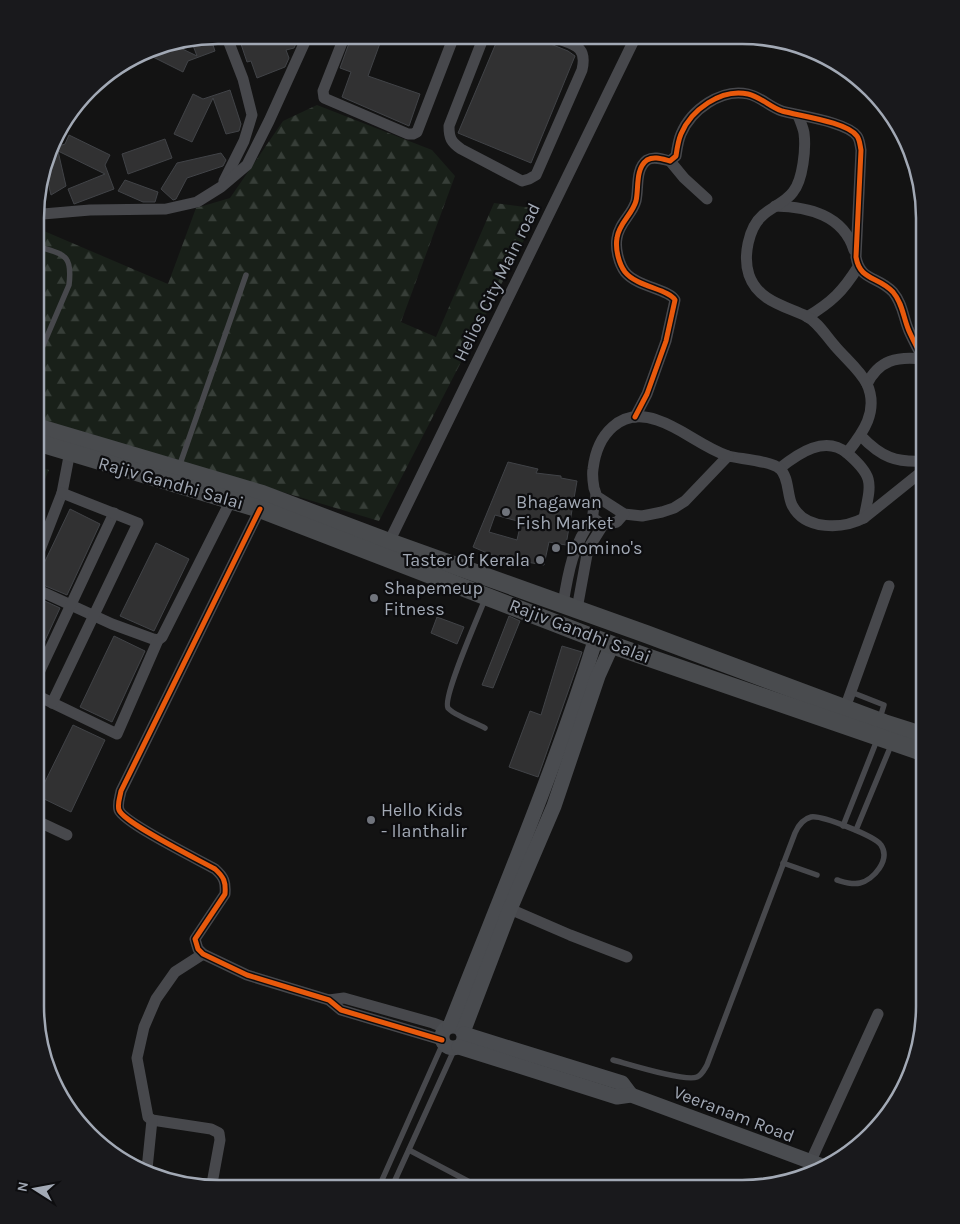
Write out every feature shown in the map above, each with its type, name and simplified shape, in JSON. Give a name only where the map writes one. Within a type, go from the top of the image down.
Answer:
[{"type":"main road","name":"Rajiv Gandhi Salai","points":[[44,431],[106,464],[260,509],[612,645],[886,730],[916,735]]},
{"type":"main road","name":"Rajiv Gandhi Salai","points":[[44,443],[71,445],[178,470],[262,494],[570,607],[848,700],[886,730],[916,748]]},
{"type":"street","points":[[221,188],[244,141],[252,115],[243,79],[229,44]]},
{"type":"street","points":[[44,214],[90,210],[166,209],[197,202],[221,188],[247,165],[304,44]]},
{"type":"street","points":[[341,44],[323,91],[324,98],[408,134],[417,132],[451,44]]},
{"type":"street","points":[[481,44],[449,126],[449,137],[460,149],[522,181],[536,175],[582,70],[583,52],[570,44]]},
{"type":"street","name":"Helios City Main road","points":[[389,542],[632,44]]},
{"type":"street","points":[[635,417],[647,394],[666,341],[675,300],[668,294],[638,282],[626,272],[620,262],[616,240],[619,231],[636,202],[640,169],[647,160],[657,158],[670,160],[676,156],[680,134],[688,121],[696,112],[723,96],[737,93],[749,94],[780,111],[836,124],[853,131],[858,138],[861,150],[857,262],[848,284],[828,304],[807,317]]},
{"type":"street","points":[[798,115],[804,132],[804,157],[798,181],[794,192],[761,216],[750,233],[747,261],[749,275],[755,288],[775,303],[807,317],[816,324],[867,384],[870,399],[869,421],[861,436],[847,453]]},
{"type":"street","points":[[670,160],[684,178],[707,199]]},
{"type":"street","points":[[775,206],[804,209],[820,214],[836,222],[846,231],[857,262],[867,276],[884,283],[902,305],[908,329],[916,344]]},
{"type":"street","points":[[867,384],[872,373],[885,363],[901,358],[916,359]]},
{"type":"street","points":[[602,525],[593,518],[592,512],[596,496],[593,468],[604,436],[616,423],[635,417],[646,416],[660,420],[713,451],[728,456],[772,464],[780,468],[792,506],[800,515],[813,522],[839,526],[854,523],[864,518],[916,476]]},
{"type":"street","points":[[861,436],[872,448],[883,455],[896,460],[916,461]]},
{"type":"street","points":[[44,540],[62,494],[71,445]]},
{"type":"street","points":[[780,468],[797,455],[817,447],[836,446],[859,463],[868,476],[869,494],[864,518]]},
{"type":"street","points":[[596,496],[624,514],[642,516],[674,508],[685,501],[728,456]]},
{"type":"street","points":[[52,704],[138,522],[62,494]]},
{"type":"street","points":[[44,700],[117,734],[158,640],[162,638],[231,500]]},
{"type":"street","points":[[260,509],[122,791],[118,806],[119,812],[135,825],[215,869],[222,875],[226,886],[225,894],[221,903],[195,939],[198,949],[203,954],[247,975],[329,1000],[341,1010],[448,1036]]},
{"type":"street","points":[[44,662],[114,513]]},
{"type":"street","points":[[570,607],[588,549],[602,525],[617,522],[624,514]]},
{"type":"street","points":[[570,607],[568,571],[577,542],[593,518]]},
{"type":"street","points":[[848,700],[889,586]]},
{"type":"street","points":[[44,593],[112,624],[158,640]]},
{"type":"street","points":[[550,793],[596,638]]},
{"type":"street","points":[[448,1036],[612,645]]},
{"type":"street","points":[[44,824],[67,835]]},
{"type":"street","points":[[448,1036],[510,909],[512,887]]},
{"type":"street","points":[[510,909],[627,957]]},
{"type":"street","points":[[203,954],[174,972],[156,999],[144,1027],[137,1058],[145,1110],[148,1117],[152,1120],[210,1129],[219,1133],[220,1140],[213,1180]]},
{"type":"street","points":[[819,1162],[878,1014]]},
{"type":"street","name":"Veeranam Road","points":[[448,1036],[622,1083],[631,1095],[815,1164]]},
{"type":"street","points":[[147,1165],[152,1120]]},
{"type":"lane","points":[[44,249],[64,256],[70,265],[69,285],[44,343]]},
{"type":"lane","points":[[178,470],[246,275]]},
{"type":"lane","points":[[485,728],[449,709],[447,697],[486,596]]},
{"type":"lane","points":[[843,826],[886,730]]},
{"type":"lane","points":[[856,830],[886,730]]},
{"type":"lane","points":[[613,1060],[684,1077],[697,1077],[702,1073],[707,1065],[782,863],[800,824],[812,817],[856,830],[880,844],[883,849],[882,862],[874,875],[862,883],[852,884],[837,880]]},
{"type":"lane","points":[[782,863],[817,875]]},
{"type":"lane","points":[[395,1180],[408,1150],[448,1036]]},
{"type":"lane","points":[[382,1180],[448,1036]]},
{"type":"lane","points":[[408,1150],[466,1180]]},
{"type":"green space","points":[[317,105],[432,150],[455,176],[401,322],[436,337],[494,203],[540,209],[379,521],[44,420],[44,231],[168,284],[196,208],[230,198],[283,121]]},
{"type":"green space","points":[[44,468],[49,470],[44,482]]},
{"type":"building","points":[[213,44],[215,51],[188,61],[183,72],[152,57],[180,48],[197,56],[193,46]]},
{"type":"building","points":[[241,44],[296,44],[294,48],[286,50],[289,58],[285,67],[257,78],[251,61],[247,62]]},
{"type":"building","points":[[349,44],[380,44],[368,76],[420,94],[409,126],[342,97],[351,72],[340,68]]},
{"type":"building","points":[[496,44],[550,44],[575,56],[531,163],[458,133]]},
{"type":"building","points":[[230,90],[241,124],[239,131],[226,134],[213,98],[192,142],[174,134],[193,94],[203,99]]},
{"type":"building","points":[[69,135],[110,155],[105,165],[114,189],[74,204],[68,189],[105,174],[58,151],[66,186],[51,195],[48,181],[53,162],[60,146],[65,144]]},
{"type":"building","points":[[165,139],[172,158],[128,174],[122,154]]},
{"type":"building","points":[[221,153],[226,160],[223,166],[187,178],[176,199],[173,200],[161,189],[177,163]]},
{"type":"building","points":[[125,180],[158,192],[155,202],[143,202],[118,191]]},
{"type":"building","points":[[508,462],[538,469],[536,473],[561,476],[561,478],[577,481],[566,545],[549,542],[544,565],[509,559],[508,561],[473,547]],"holes":[[[495,515],[521,522],[517,540],[489,532]]]},
{"type":"building","points":[[70,509],[100,524],[67,595],[44,585],[44,563]]},
{"type":"building","points":[[156,543],[189,559],[154,631],[120,616]]},
{"type":"building","points":[[44,601],[60,608],[44,643]]},
{"type":"building","points":[[509,616],[520,621],[493,688],[482,685]]},
{"type":"building","points":[[437,617],[464,627],[457,644],[431,633]]},
{"type":"building","points":[[114,636],[145,651],[112,722],[80,707]]},
{"type":"building","points":[[562,646],[582,652],[538,777],[509,767],[530,711],[541,715]]},
{"type":"building","points":[[73,725],[105,740],[71,812],[44,799],[44,784]]},
{"type":"cycle path","points":[[635,417],[647,394],[666,341],[675,300],[672,296],[637,281],[625,272],[617,251],[618,233],[636,201],[639,173],[643,164],[652,158],[670,161],[676,156],[681,134],[692,117],[708,103],[728,94],[753,95],[782,111],[834,123],[852,131],[857,136],[861,150],[856,257],[858,265],[866,274],[893,292],[901,306],[907,326],[916,344]]},
{"type":"cycle path","points":[[260,509],[121,791],[118,803],[119,810],[124,816],[163,841],[215,869],[222,877],[225,883],[225,894],[195,939],[198,949],[203,954],[247,975],[329,1000],[341,1010],[442,1040]]},
{"type":"place","name":"Bhagawan Fish Market","points":[[506,512]]},
{"type":"place","name":"Domino's","points":[[556,548]]},
{"type":"place","name":"Taster Of Kerala","points":[[540,560]]},
{"type":"place","name":"Shapemeup Fitness","points":[[374,598]]},
{"type":"place","name":"Hello Kids - Ilanthalir","points":[[371,820]]}]
